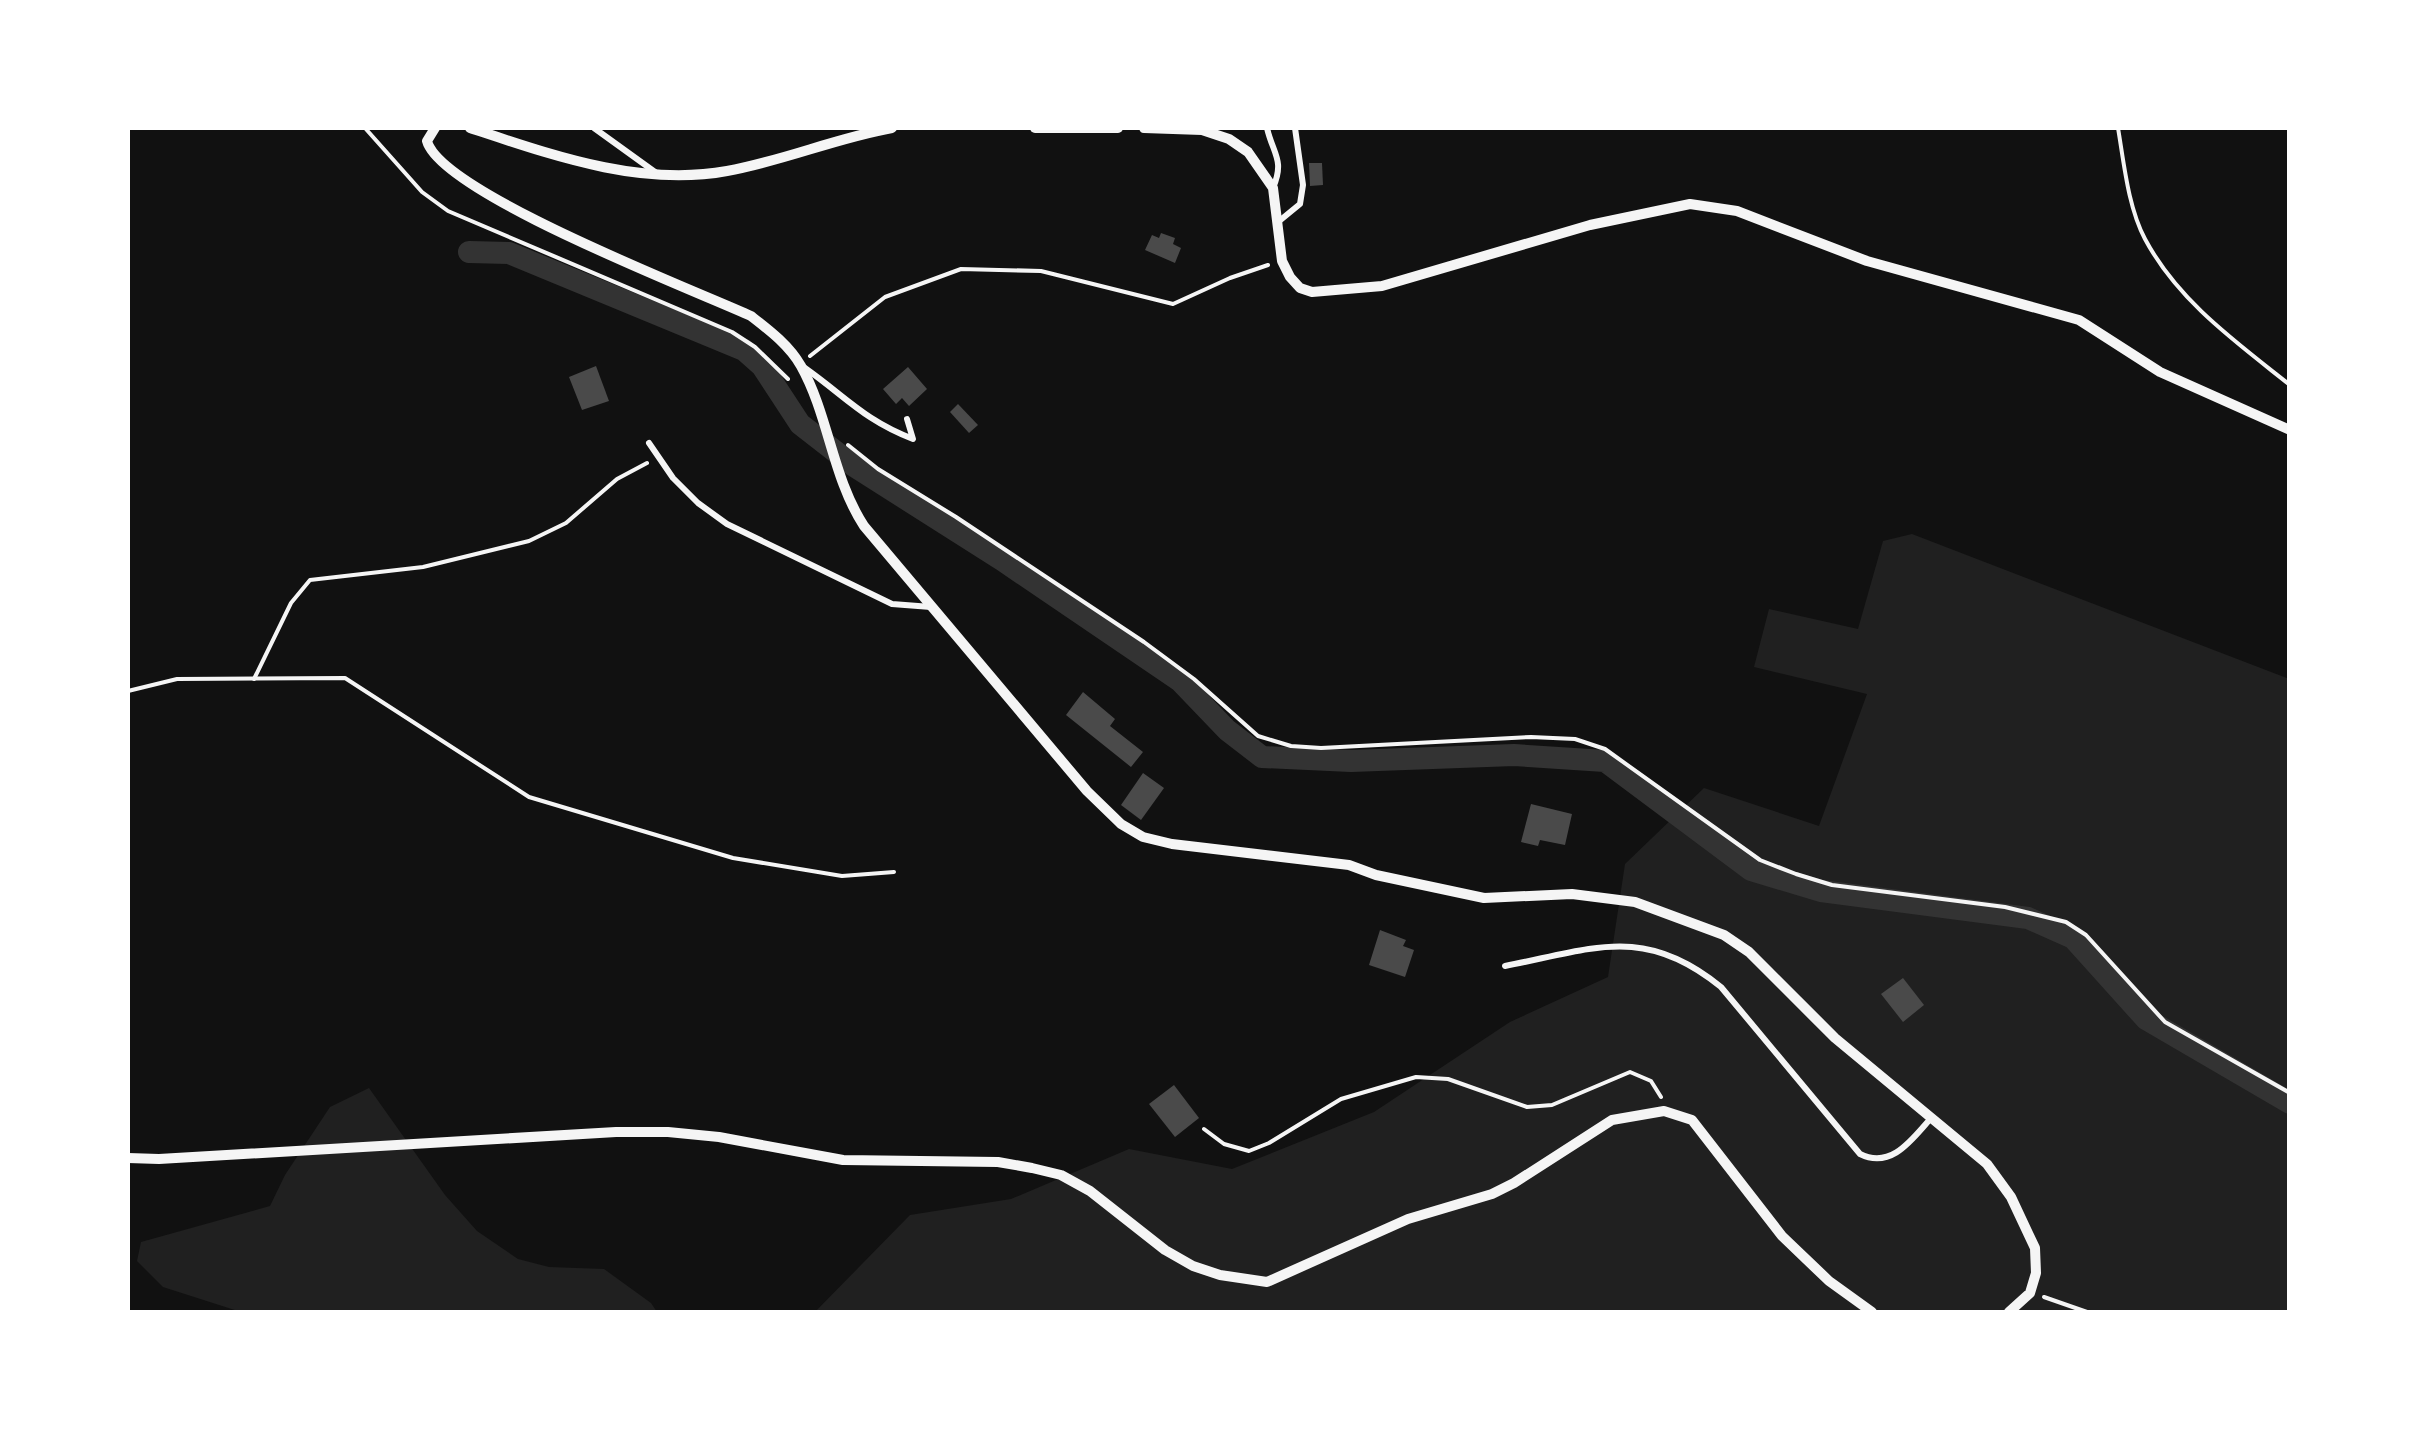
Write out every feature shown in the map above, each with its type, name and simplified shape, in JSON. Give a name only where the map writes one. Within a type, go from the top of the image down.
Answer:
[{"type":"street","points":[[470,128],[541,151],[622,171],[660,175],[729,171],[892,128]]},
{"type":"street","points":[[1035,128],[1118,128]]},
{"type":"street","points":[[1144,128],[1202,130],[1229,139],[1248,152],[1273,188],[1282,261],[1300,288],[1312,292],[1382,286],[1642,212],[1690,204],[1737,211],[1867,261],[2079,320],[2160,372],[2290,430]]},
{"type":"street","points":[[430,129],[430,153],[492,198],[751,316],[772,332],[800,364],[848,502],[864,526],[1087,791],[1121,824],[1143,837],[1172,844],[1349,865],[1376,875],[1484,898],[1572,894],[1635,902],[1724,935],[1750,952],[1835,1038],[1987,1164],[2011,1197],[2035,1248],[2036,1273],[2030,1293],[2009,1312]]},
{"type":"street","points":[[128,1158],[668,1132],[843,1160],[998,1162],[1061,1175],[1090,1190],[1165,1250],[1193,1266],[1220,1275],[1267,1282],[1408,1220],[1514,1184],[1612,1120],[1664,1112],[1692,1120],[1782,1236],[1829,1281],[1872,1312]]},
{"type":"lane","points":[[594,128],[660,175]]},
{"type":"lane","points":[[1267,128],[1279,160],[1280,172],[1273,188]]},
{"type":"lane","points":[[1277,223],[1300,204],[1303,186],[1295,128]]},
{"type":"lane","points":[[800,364],[852,408],[912,439],[907,419]]},
{"type":"lane","points":[[649,443],[698,503],[728,524],[892,604],[932,606]]},
{"type":"lane","points":[[1505,966],[1608,946],[1656,949],[1700,970],[1721,987],[1860,1154],[1870,1160],[1896,1154],[1932,1116]]},
{"type":"path","points":[[365,128],[422,192],[448,211],[732,332],[755,347],[788,379]]},
{"type":"path","points":[[2118,128],[2126,178],[2143,236],[2176,288],[2290,385]]},
{"type":"path","points":[[800,364],[885,298],[961,269],[1041,271],[1173,304],[1230,278],[1282,261]]},
{"type":"path","points":[[844,442],[878,470],[1144,642],[1194,679],[1258,736],[1291,746],[1321,748],[1530,737],[1574,739],[1605,749],[1760,860],[1796,874],[1832,885],[2005,907],[2066,922],[2086,934],[2165,1022],[2290,1093]]},
{"type":"path","points":[[254,678],[291,603],[310,580],[424,567],[529,541],[566,523],[617,479],[658,456]]},
{"type":"path","points":[[128,691],[177,679],[345,678],[529,797],[733,858],[842,876],[894,872]]},
{"type":"path","points":[[1204,1129],[1224,1144],[1249,1151],[1270,1143],[1340,1099],[1382,1085],[1436,1076],[1528,1106],[1552,1105],[1630,1072],[1651,1082],[1664,1112]]},
{"type":"path","points":[[2030,1293],[2088,1312]]},
{"type":"shaded area","points":[[1912,534],[2289,679],[2289,1312],[815,1312],[910,1215],[1011,1199],[1129,1149],[1232,1169],[1374,1112],[1510,1022],[1608,977],[1625,864],[1704,788],[1819,826],[1867,694],[1754,667],[1769,609],[1858,629],[1883,541]]},
{"type":"shaded area","points":[[369,1088],[445,1195],[477,1231],[518,1259],[549,1267],[604,1269],[651,1303],[657,1312],[241,1312],[163,1287],[137,1261],[141,1242],[270,1206],[285,1175],[330,1107]]},
{"type":"building","points":[[1309,163],[1322,163],[1323,185],[1310,186]]},
{"type":"building","points":[[1161,233],[1175,238],[1173,244],[1181,248],[1175,263],[1145,250],[1152,235],[1159,238]]},
{"type":"building","points":[[596,366],[609,401],[582,410],[569,377]]},
{"type":"building","points":[[908,367],[927,389],[909,406],[902,398],[896,404],[883,389]]},
{"type":"building","points":[[958,404],[978,425],[969,433],[950,412]]},
{"type":"building","points":[[1083,692],[1115,719],[1110,726],[1143,752],[1131,767],[1066,715]]},
{"type":"building","points":[[1143,773],[1164,788],[1141,820],[1121,805]]},
{"type":"building","points":[[1531,804],[1572,814],[1565,845],[1540,840],[1538,846],[1521,842]]},
{"type":"building","points":[[1380,930],[1406,940],[1403,946],[1414,950],[1405,977],[1369,965]]},
{"type":"building","points":[[1903,978],[1924,1005],[1903,1022],[1881,994]]},
{"type":"building","points":[[1174,1085],[1199,1118],[1175,1137],[1149,1104]]},
{"type":"waterway","points":[[469,252],[509,253],[744,350],[762,366],[800,424],[854,466],[1002,560],[1180,681],[1227,730],[1262,757],[1351,761],[1514,755],[1605,761],[1751,870],[1821,891],[2028,918],[2073,938],[2146,1019],[2290,1103]]}]
